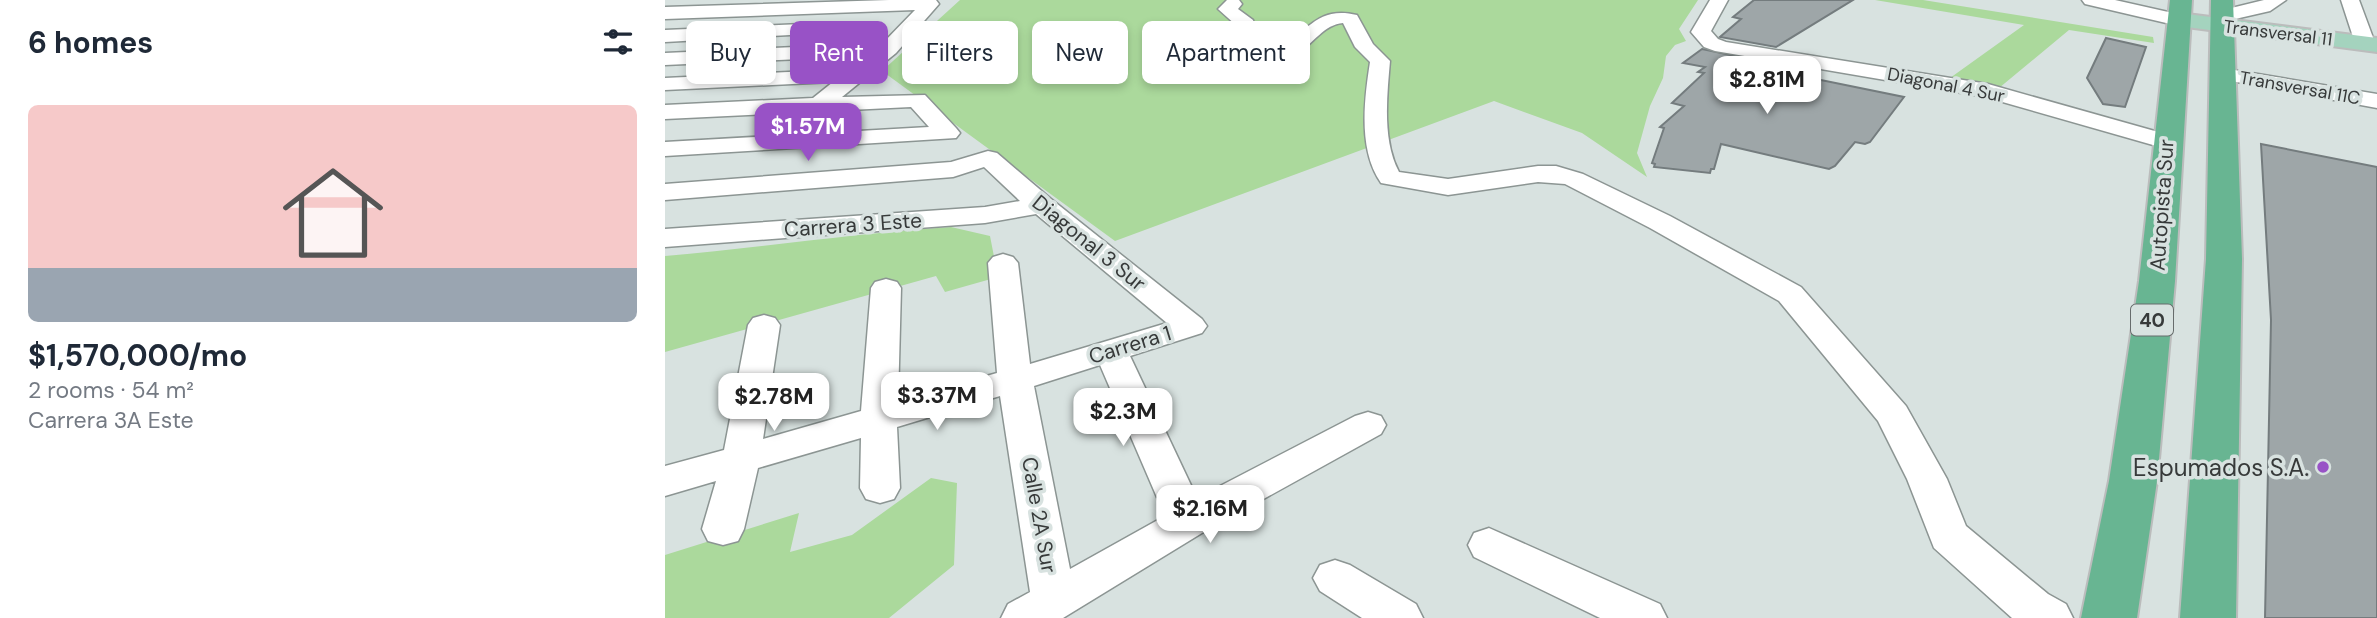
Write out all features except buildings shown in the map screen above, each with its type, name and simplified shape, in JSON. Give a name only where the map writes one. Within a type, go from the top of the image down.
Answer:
[{"type":"highway","name":"Autopista Sur","points":[[2109,618],[2133,481],[2157,282],[2180,10]]},
{"type":"highway","points":[[2208,618],[2224,259],[2221,14]]},
{"type":"main road","name":"Transversal 11","points":[[2180,10],[2221,14],[2371,44]]},
{"type":"main road","points":[[2371,44],[2377,69]]},
{"type":"street","name":"Diagonal 4 Sur","points":[[1719,0],[1701,32],[1715,50],[1776,52],[2011,90],[2040,109],[2167,142]]},
{"type":"street","points":[[2091,0],[2180,10]]},
{"type":"street","points":[[2221,14],[2264,7],[2277,0]]},
{"type":"street","points":[[2350,0],[2371,44]]},
{"type":"street","points":[[665,13],[930,4],[915,21]]},
{"type":"street","points":[[1233,4],[1227,9],[1246,24],[1246,32],[1206,55],[1209,63],[1246,66],[1268,61],[1287,53],[1321,25],[1334,18],[1350,19],[1364,47],[1380,61],[1378,138],[1385,171],[1390,178],[1448,187],[1538,174],[1556,174],[1574,179],[1660,222],[1790,294],[1893,415],[1927,479],[1948,536],[2032,608],[2050,618]]},
{"type":"street","points":[[774,21],[789,9]]},
{"type":"street","points":[[665,36],[686,35]]},
{"type":"street","points":[[776,53],[889,49],[902,35]]},
{"type":"street","points":[[665,59],[686,58]]},
{"type":"street","name":"Transversal 11C","points":[[2222,74],[2377,102]]},
{"type":"street","points":[[665,84],[686,83]]},
{"type":"street","points":[[665,98],[687,84]]},
{"type":"street","points":[[774,142],[846,84]]},
{"type":"street","points":[[665,112],[917,100],[948,133],[665,149]]},
{"type":"street","points":[[671,196],[733,146]]},
{"type":"street","name":"Diagonal 3 Sur","points":[[671,196],[953,169],[988,158],[1041,205],[1191,326]]},
{"type":"street","name":"Carrera 3 Este","points":[[665,238],[985,215],[1041,205]]},
{"type":"street","name":"Calle 2A Sur","points":[[1003,263],[1039,609]]},
{"type":"street","points":[[880,488],[879,419],[886,288]]},
{"type":"street","points":[[723,528],[741,458],[764,325]]},
{"type":"street","name":"Carrera 1","points":[[665,481],[1016,380],[1191,326]]},
{"type":"street","points":[[1111,351],[1188,522]]},
{"type":"street","points":[[1039,609],[1188,522],[1368,425]]},
{"type":"street","points":[[1489,545],[1644,618]]},
{"type":"street","points":[[1335,578],[1400,618]]},
{"type":"green space","points":[[960,0],[1698,0],[1679,29],[1686,41],[1675,45],[1666,56],[1663,78],[1650,106],[1637,153],[1647,177],[1582,133],[1494,101],[1115,241],[888,75],[888,66],[902,53],[902,84],[1018,84],[1018,21],[937,21]]},
{"type":"green space","points":[[1875,0],[1923,0],[2153,37],[2154,43],[2069,30],[1999,88],[1950,78],[2024,25]]},
{"type":"green space","points":[[951,227],[990,236],[998,277],[945,292],[936,276],[665,352],[665,256]]},
{"type":"green space","points":[[931,478],[957,483],[954,565],[889,618],[665,618],[665,555],[799,513],[790,552],[852,535]]},
{"type":"place","name":"Espumados S.A.","points":[[2323,467]]}]
